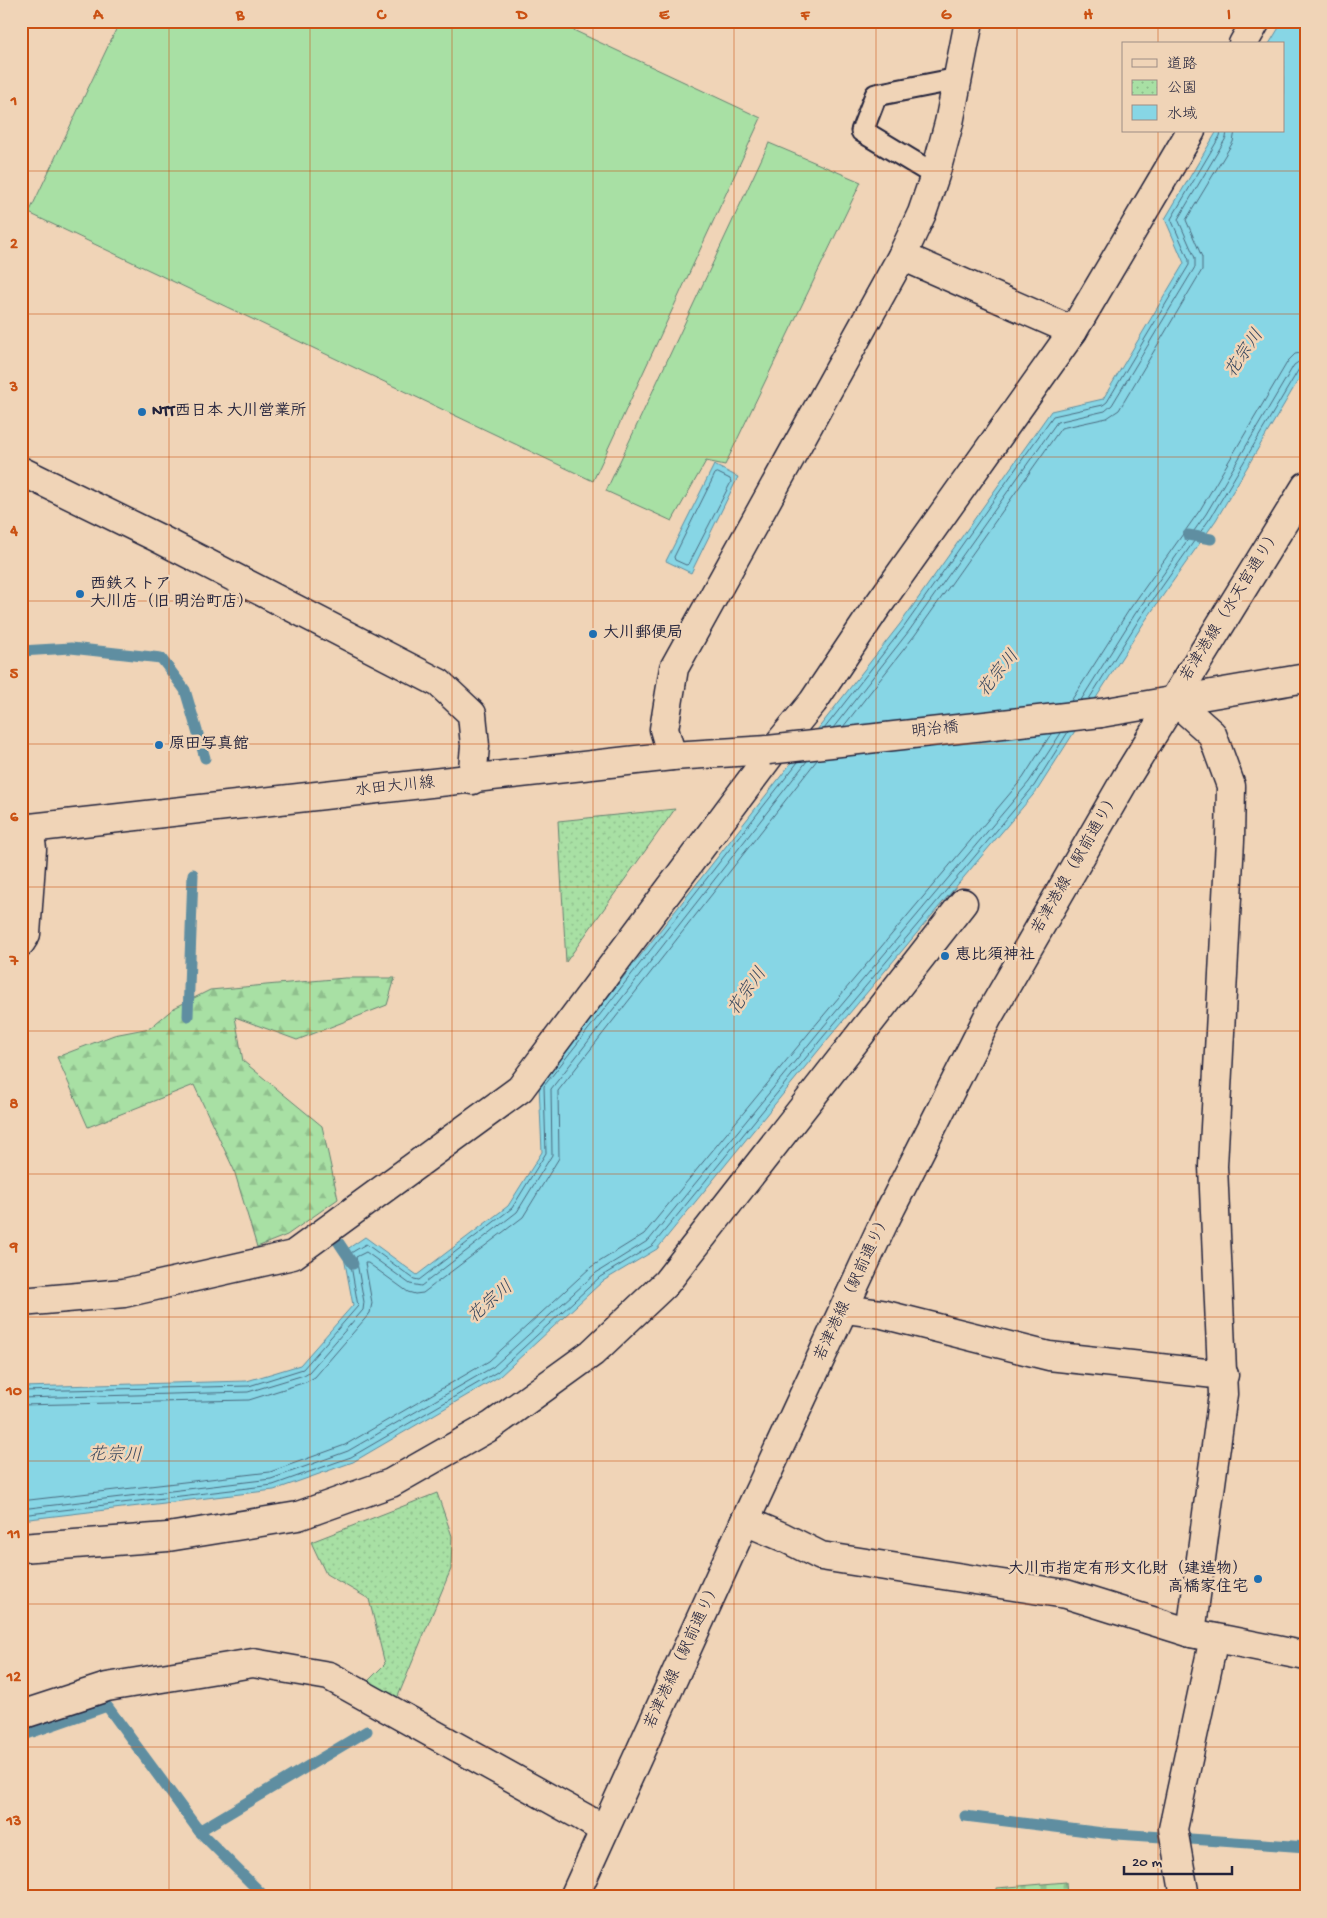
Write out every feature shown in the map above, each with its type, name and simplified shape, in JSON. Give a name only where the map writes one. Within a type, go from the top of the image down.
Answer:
[{"type":"street","points":[[672,756],[664,729],[674,668],[902,256],[922,213],[935,176],[949,123],[969,21]]},
{"type":"street","points":[[1244,42],[1256,21]]},
{"type":"street","points":[[21,1302],[124,1293],[293,1256],[520,1089],[776,747],[813,702],[874,611],[1073,331],[1190,132]]},
{"type":"street","points":[[902,256],[1073,331]]},
{"type":"street","points":[[21,471],[156,537],[439,683],[472,714],[475,746],[472,780]]},
{"type":"street","name":"若津港線（水天宮通り）","points":[[1174,700],[1306,486]]},
{"type":"street","points":[[1174,700],[1306,678]]},
{"type":"street","points":[[1174,700],[1212,734],[1231,786],[1214,1166],[1224,1375],[1202,1636],[1174,1837],[1185,1897]]},
{"type":"street","name":"明治橋","points":[[768,750],[1101,713],[1174,700]]},
{"type":"street","name":"若津港線（駅前通り）","points":[[574,1897],[745,1521],[884,1222],[988,1018],[1126,778],[1174,700]]},
{"type":"street","name":"水田大川線","points":[[25,829],[672,756],[768,750]]},
{"type":"street","points":[[21,942],[26,934],[32,849],[25,829]]},
{"type":"street","points":[[21,1548],[168,1537],[298,1516],[391,1483],[491,1426],[592,1352],[666,1283],[963,903]]},
{"type":"street","points":[[845,1309],[882,1314],[1049,1356],[1224,1375]]},
{"type":"street","points":[[745,1521],[821,1556],[1066,1594],[1202,1636],[1306,1656]]},
{"type":"street","points":[[21,1716],[107,1687],[253,1663],[329,1676],[584,1817],[604,1830]]},
{"type":"lane","points":[[935,176],[862,130],[876,95],[958,79]]},
{"type":"green space","points":[[120,21],[554,21],[761,118],[593,481],[29,213]]},
{"type":"green space","points":[[769,143],[861,182],[725,465],[706,461],[672,521],[606,491]]},
{"type":"green space","points":[[675,809],[566,962],[558,821]]},
{"type":"green space","points":[[345,978],[395,978],[387,1005],[297,1040],[235,1017],[243,1061],[322,1126],[338,1199],[287,1235],[257,1247],[234,1170],[194,1085],[88,1127],[57,1057],[114,1035],[150,1028],[174,1008],[210,990]]},
{"type":"green space","points":[[437,1493],[452,1536],[451,1569],[394,1706],[363,1686],[385,1664],[369,1599],[326,1574],[311,1542]]},
{"type":"green space","points":[[1066,1882],[1067,1897],[997,1897],[997,1888]]},
{"type":"water","name":"花宗川","points":[[1283,21],[1306,21],[1306,367],[1216,520],[1145,621],[1038,789],[827,1040],[657,1249],[603,1281],[500,1376],[353,1462],[274,1490],[21,1520],[21,1387],[247,1381],[300,1365],[353,1305],[343,1252],[365,1237],[417,1275],[508,1206],[542,1152],[539,1085],[900,624],[1051,411],[1103,399],[1184,263],[1165,219],[1216,132],[1284,132],[1284,42],[1270,42]]},
{"type":"water","points":[[714,465],[738,477],[691,573],[666,561]]},
{"type":"waterway","points":[[1188,535],[1211,539]]},
{"type":"waterway","points":[[21,651],[71,648],[161,658],[185,690],[205,758]]},
{"type":"waterway","points":[[188,1016],[193,874]]},
{"type":"waterway","points":[[339,1243],[353,1264]]},
{"type":"waterway","points":[[21,1736],[107,1706],[199,1831],[265,1897]]},
{"type":"waterway","points":[[199,1831],[367,1731]]},
{"type":"waterway","points":[[965,1816],[1103,1833],[1306,1847]]},
{"type":"place","name":"NTT西日本 大川営業所","points":[[142,412]]},
{"type":"place","name":"西鉄ストア 大川店（旧 明治町店）","points":[[80,594]]},
{"type":"place","name":"大川郵便局","points":[[593,634]]},
{"type":"place","name":"原田写真館","points":[[159,745]]},
{"type":"place","name":"恵比須神社","points":[[945,956]]},
{"type":"place","name":"大川市指定有形文化財（建造物） 高橋家住宅","points":[[1258,1579]]}]
